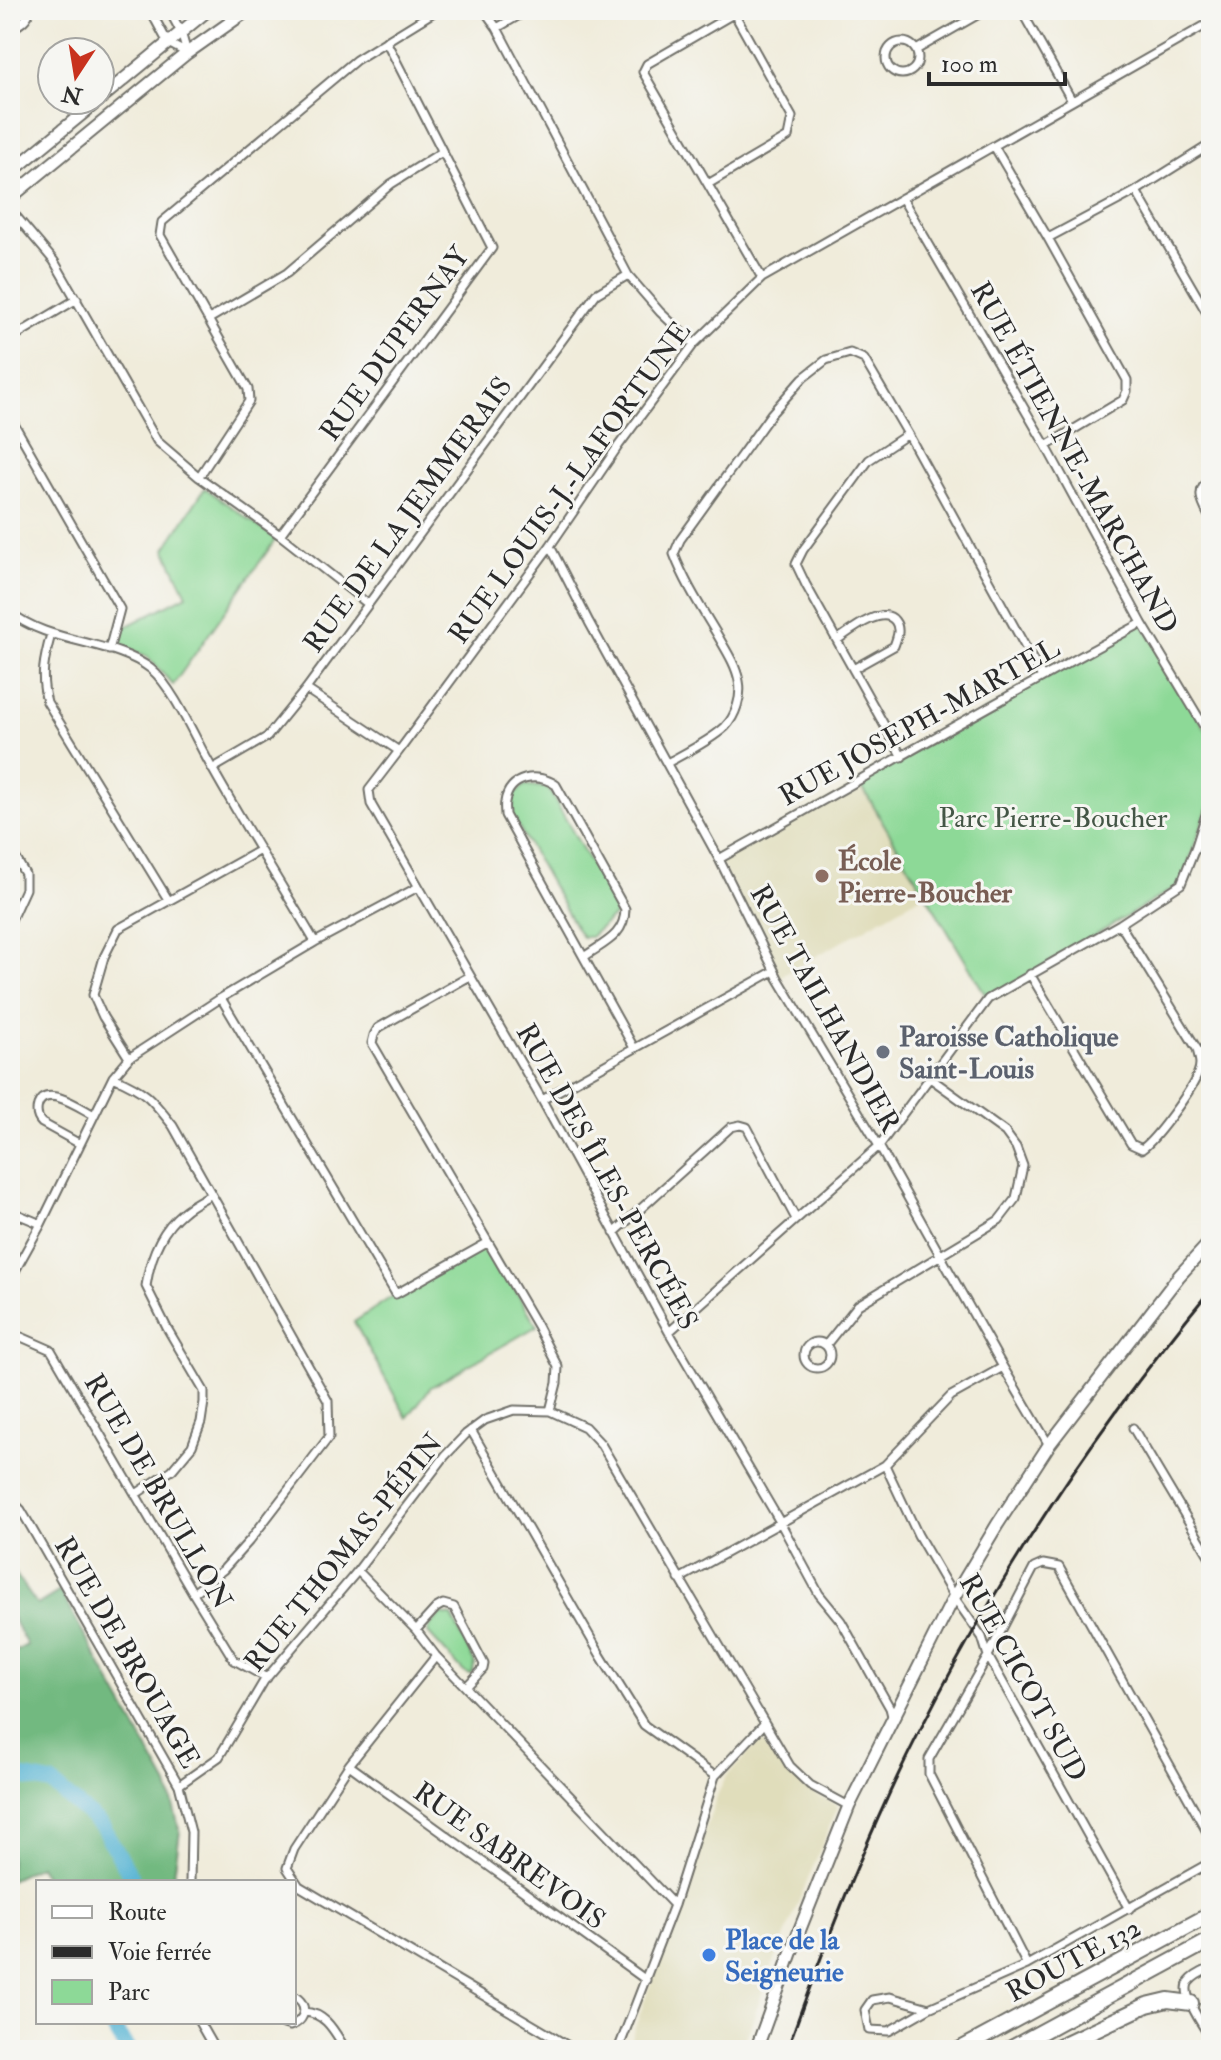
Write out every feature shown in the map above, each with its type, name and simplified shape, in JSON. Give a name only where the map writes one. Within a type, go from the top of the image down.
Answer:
[{"type":"highway","name":"ROUTE 132","points":[[959,2050],[1211,1914]]},
{"type":"highway","name":"ROUTE 132","points":[[1008,2050],[1211,1940]]},
{"type":"highway","points":[[1051,2050],[1147,2005],[1168,2000],[1191,2003]]},
{"type":"street","points":[[10,30],[21,24],[30,10]]},
{"type":"street","points":[[150,10],[168,43],[187,53]]},
{"type":"street","points":[[169,10],[181,32],[187,53]]},
{"type":"street","points":[[116,85],[208,10]]},
{"type":"street","points":[[10,198],[187,53],[248,10]]},
{"type":"street","points":[[199,477],[249,401],[248,389],[160,235],[162,222],[356,60],[437,10]]},
{"type":"street","points":[[484,10],[497,28],[628,275],[660,312],[694,344]]},
{"type":"street","points":[[497,28],[528,10]]},
{"type":"street","points":[[916,50],[986,10]]},
{"type":"street","points":[[1021,10],[1072,101]]},
{"type":"street","points":[[708,184],[788,137],[792,117],[737,12],[647,64],[643,72],[762,278]]},
{"type":"street","name":"RUE LOUIS-J.-LAFORTUNE","points":[[399,751],[694,344],[762,278],[1211,22]]},
{"type":"street","name":"RUE DUPERNAY","points":[[280,535],[492,248],[386,41]]},
{"type":"street","points":[[909,43],[916,50],[918,61],[912,70],[902,74],[889,66],[886,56],[894,44],[909,43]]},
{"type":"street","points":[[10,173],[79,116]]},
{"type":"street","points":[[1048,238],[1136,191],[1211,144]]},
{"type":"street","points":[[994,146],[1127,380],[1123,400],[1046,446]]},
{"type":"street","points":[[209,319],[287,273],[391,184],[442,152]]},
{"type":"street","points":[[1136,191],[1211,320]]},
{"type":"street","name":"RUE ÉTIENNE-MARCHAND","points":[[902,198],[1046,446],[1142,623],[1211,738]]},
{"type":"street","points":[[10,209],[54,261],[157,441],[199,477],[368,604]]},
{"type":"street","name":"RUE DE LA JEMMERAIS","points":[[212,769],[267,737],[306,689],[596,294],[628,275]]},
{"type":"street","points":[[10,339],[77,299]]},
{"type":"street","points":[[667,763],[724,727],[734,714],[740,683],[735,666],[674,554],[680,540],[771,414],[803,378],[826,360],[850,353],[864,359],[1042,677]]},
{"type":"street","points":[[10,417],[120,609],[109,650]]},
{"type":"street","points":[[902,757],[796,564],[869,460],[908,434]]},
{"type":"street","points":[[1211,480],[1200,491],[1201,502],[1211,520]]},
{"type":"street","name":"RUE TAILHANDIER","points":[[550,546],[719,859],[774,971],[879,1146],[1049,1445]]},
{"type":"street","points":[[10,612],[51,634],[109,650],[151,669],[166,686],[315,942]]},
{"type":"street","points":[[837,640],[880,614],[896,622],[899,634],[894,646],[853,669]]},
{"type":"street","name":"RUE JOSEPH-MARTEL","points":[[719,859],[1142,623]]},
{"type":"street","points":[[51,634],[43,668],[42,686],[47,702],[169,901]]},
{"type":"street","points":[[306,689],[399,751]]},
{"type":"street","name":"RUE DES ÎLES-PERCÉES","points":[[399,751],[369,790],[371,804],[542,1100],[669,1332],[819,1594],[841,1621],[890,1708],[893,1721]]},
{"type":"street","points":[[584,957],[621,930],[625,909],[556,785],[537,776],[523,779],[509,790],[505,815],[634,1048]]},
{"type":"street","points":[[669,1332],[879,1146],[988,999],[1120,924],[1181,884],[1211,799]]},
{"type":"street","points":[[10,848],[25,874],[25,889],[10,922]]},
{"type":"street","points":[[129,1058],[93,995],[104,957],[118,929],[260,850]]},
{"type":"street","points":[[10,1280],[113,1077],[129,1058],[315,942],[418,887]]},
{"type":"street","points":[[1030,974],[1131,1144],[1142,1149],[1167,1121],[1198,1076],[1201,1063],[1197,1049],[1120,924]]},
{"type":"street","points":[[542,1100],[774,971]]},
{"type":"street","points":[[470,976],[378,1028],[372,1043],[558,1367],[550,1411]]},
{"type":"street","points":[[221,998],[396,1294],[487,1243]]},
{"type":"street","points":[[113,1077],[137,1088],[157,1105],[173,1126],[328,1401],[329,1437],[250,1540],[223,1570],[193,1593]]},
{"type":"street","points":[[826,1345],[858,1305],[999,1220],[1016,1198],[1023,1166],[1016,1147],[1005,1132],[930,1078]]},
{"type":"street","points":[[80,1144],[42,1123],[37,1118],[37,1107],[42,1099],[58,1096],[94,1115]]},
{"type":"street","points":[[614,1233],[731,1127],[740,1125],[747,1127],[796,1219]]},
{"type":"street","points":[[136,1494],[172,1470],[192,1446],[201,1422],[204,1391],[146,1286],[157,1244],[165,1232],[183,1211],[210,1195]]},
{"type":"street","points":[[10,1211],[41,1224]]},
{"type":"street","points":[[756,2050],[849,1806],[954,1597],[1049,1445],[1179,1276],[1211,1241]]},
{"type":"street","name":"RUE DE BRULLON","points":[[10,1332],[51,1350],[234,1660],[267,1678]]},
{"type":"street","points":[[679,1579],[885,1465],[951,1396],[1003,1367]]},
{"type":"street","name":"RUE THOMAS-PÉPIN","points":[[179,1785],[219,1757],[267,1678],[358,1571],[445,1456],[485,1420],[514,1410],[550,1411],[585,1427],[601,1444],[790,1766],[810,1785],[849,1806]]},
{"type":"street","points":[[1133,1428],[1211,1559]]},
{"type":"street","points":[[471,1430],[644,1725],[715,1776]]},
{"type":"street","name":"RUE CICOT SUD","points":[[885,1465],[918,1535],[954,1597],[982,1637],[988,1656],[1129,1909]]},
{"type":"street","name":"RUE DE BROUAGE","points":[[10,1499],[21,1510],[179,1785],[191,1832],[190,1880]]},
{"type":"street","points":[[1027,1965],[929,1774],[929,1759],[1034,1568],[1043,1564],[1059,1567],[1211,1839]]},
{"type":"street","points":[[358,1571],[674,1905]]},
{"type":"street","points":[[416,1630],[436,1608],[443,1604],[454,1607],[484,1664],[467,1686]]},
{"type":"street","points":[[295,1880],[287,1868],[294,1849],[349,1765],[436,1656]]},
{"type":"street","points":[[618,2050],[674,1905],[715,1776],[764,1724]]},
{"type":"street","name":"RUE SABREVOIS","points":[[349,1765],[646,1980]]},
{"type":"street","points":[[929,2008],[890,1997],[872,2000],[865,2010],[869,2030],[889,2031],[929,2008],[1027,1965],[1211,1862]]},
{"type":"street","points":[[296,1882],[575,2050]]},
{"type":"street","points":[[1211,1968],[1193,1978],[1188,1984],[1187,1993],[1211,2039]]},
{"type":"street","points":[[282,2024],[295,2025],[300,2022],[304,2012],[302,2002],[296,1998]]},
{"type":"street","points":[[304,2012],[324,2018],[346,2050]]},
{"type":"street","points":[[200,2024],[215,2050]]},
{"type":"shaded area","name":"École Pierre-Boucher","points":[[859,782],[927,893],[778,978],[719,859]]},
{"type":"shaded area","points":[[761,1740],[785,1769],[809,1790],[838,1806],[770,1972],[742,2050],[627,2050],[719,1791],[726,1777]]},
{"type":"green space","points":[[205,488],[276,539],[173,685],[147,656],[117,645],[125,627],[187,595],[165,549]]},
{"type":"green space","name":"Parc Pierre-Boucher","points":[[1142,623],[1211,738],[1211,799],[1181,884],[988,999],[859,782]]},
{"type":"green space","points":[[525,785],[548,788],[616,908],[616,914],[590,937],[582,937],[576,928],[513,817],[512,798]]},
{"type":"green space","points":[[487,1243],[537,1326],[431,1387],[407,1418],[354,1322],[396,1294]]},
{"type":"green space","points":[[10,1566],[37,1605],[60,1591],[168,1786],[180,1831],[173,1880],[47,1880],[39,1866],[10,1880],[10,1654],[27,1645],[10,1614]]},
{"type":"green space","points":[[441,1614],[452,1616],[475,1664],[472,1673],[463,1671],[428,1633]]},
{"type":"waterway","points":[[10,1775],[51,1783],[102,1826],[132,1880]]},
{"type":"waterway","points":[[114,2024],[128,2050]]},
{"type":"railway","points":[[787,2050],[876,1824],[958,1659],[995,1594],[1076,1468],[1164,1347],[1211,1289]]},
{"type":"place","name":"École Pierre-Boucher","points":[[822,876]]},
{"type":"place","name":"Paroisse Catholique Saint-Louis","points":[[883,1052]]},
{"type":"place","name":"Place de la Seigneurie","points":[[709,1955]]}]
